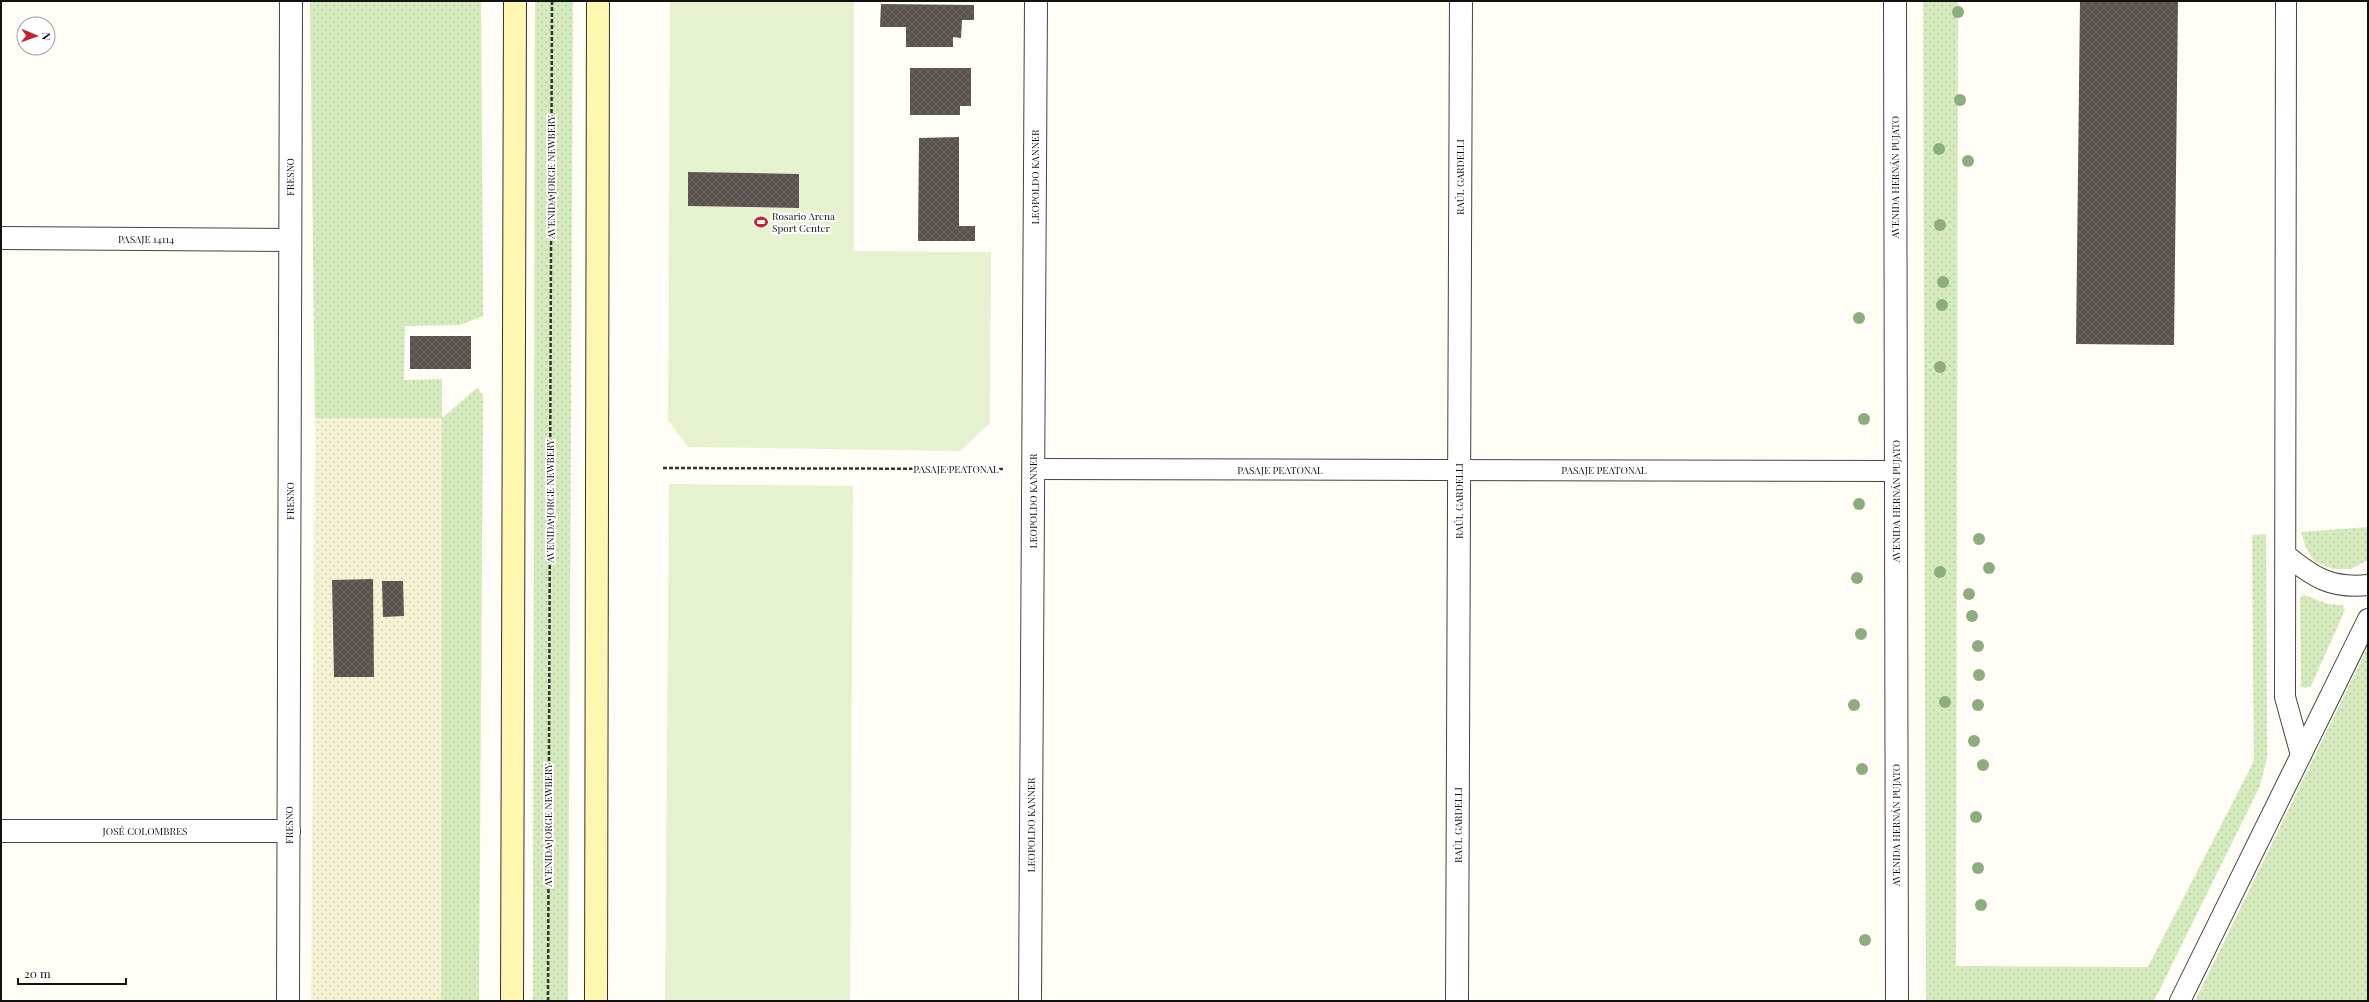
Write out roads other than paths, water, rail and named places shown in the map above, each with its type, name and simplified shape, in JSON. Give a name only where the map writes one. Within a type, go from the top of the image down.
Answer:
[{"type":"main road","points":[[512,1001],[515,1]]},
{"type":"main road","points":[[596,1001],[598,1]]},
{"type":"street","name":"FRESNO","points":[[288,1001],[291,1]]},
{"type":"street","name":"LEOPOLDO KANNER","points":[[1030,1001],[1036,1]]},
{"type":"street","name":"RAÚL GARDELLI","points":[[1457,1001],[1461,1]]},
{"type":"street","name":"AVENIDA HERNÁN PUJATO","points":[[1895,1],[1897,1001]]},
{"type":"street","name":"PASAJE 14114","points":[[1,238],[290,240]]},
{"type":"street","name":"JOSÉ COLOMBRES","points":[[1,831],[289,831]]},
{"type":"lane","points":[[2286,1],[2285,697],[2301,755]]},
{"type":"lane","name":"PASAJE PEATONAL","points":[[1033,469],[1896,471]]},
{"type":"lane","points":[[2286,555],[2308,573],[2327,582],[2354,586],[2368,585]]},
{"type":"lane","points":[[2180,1001],[2368,619]]},
{"type":"place","name":"Rosario Arena Sport Center","points":[[761,222]]}]
